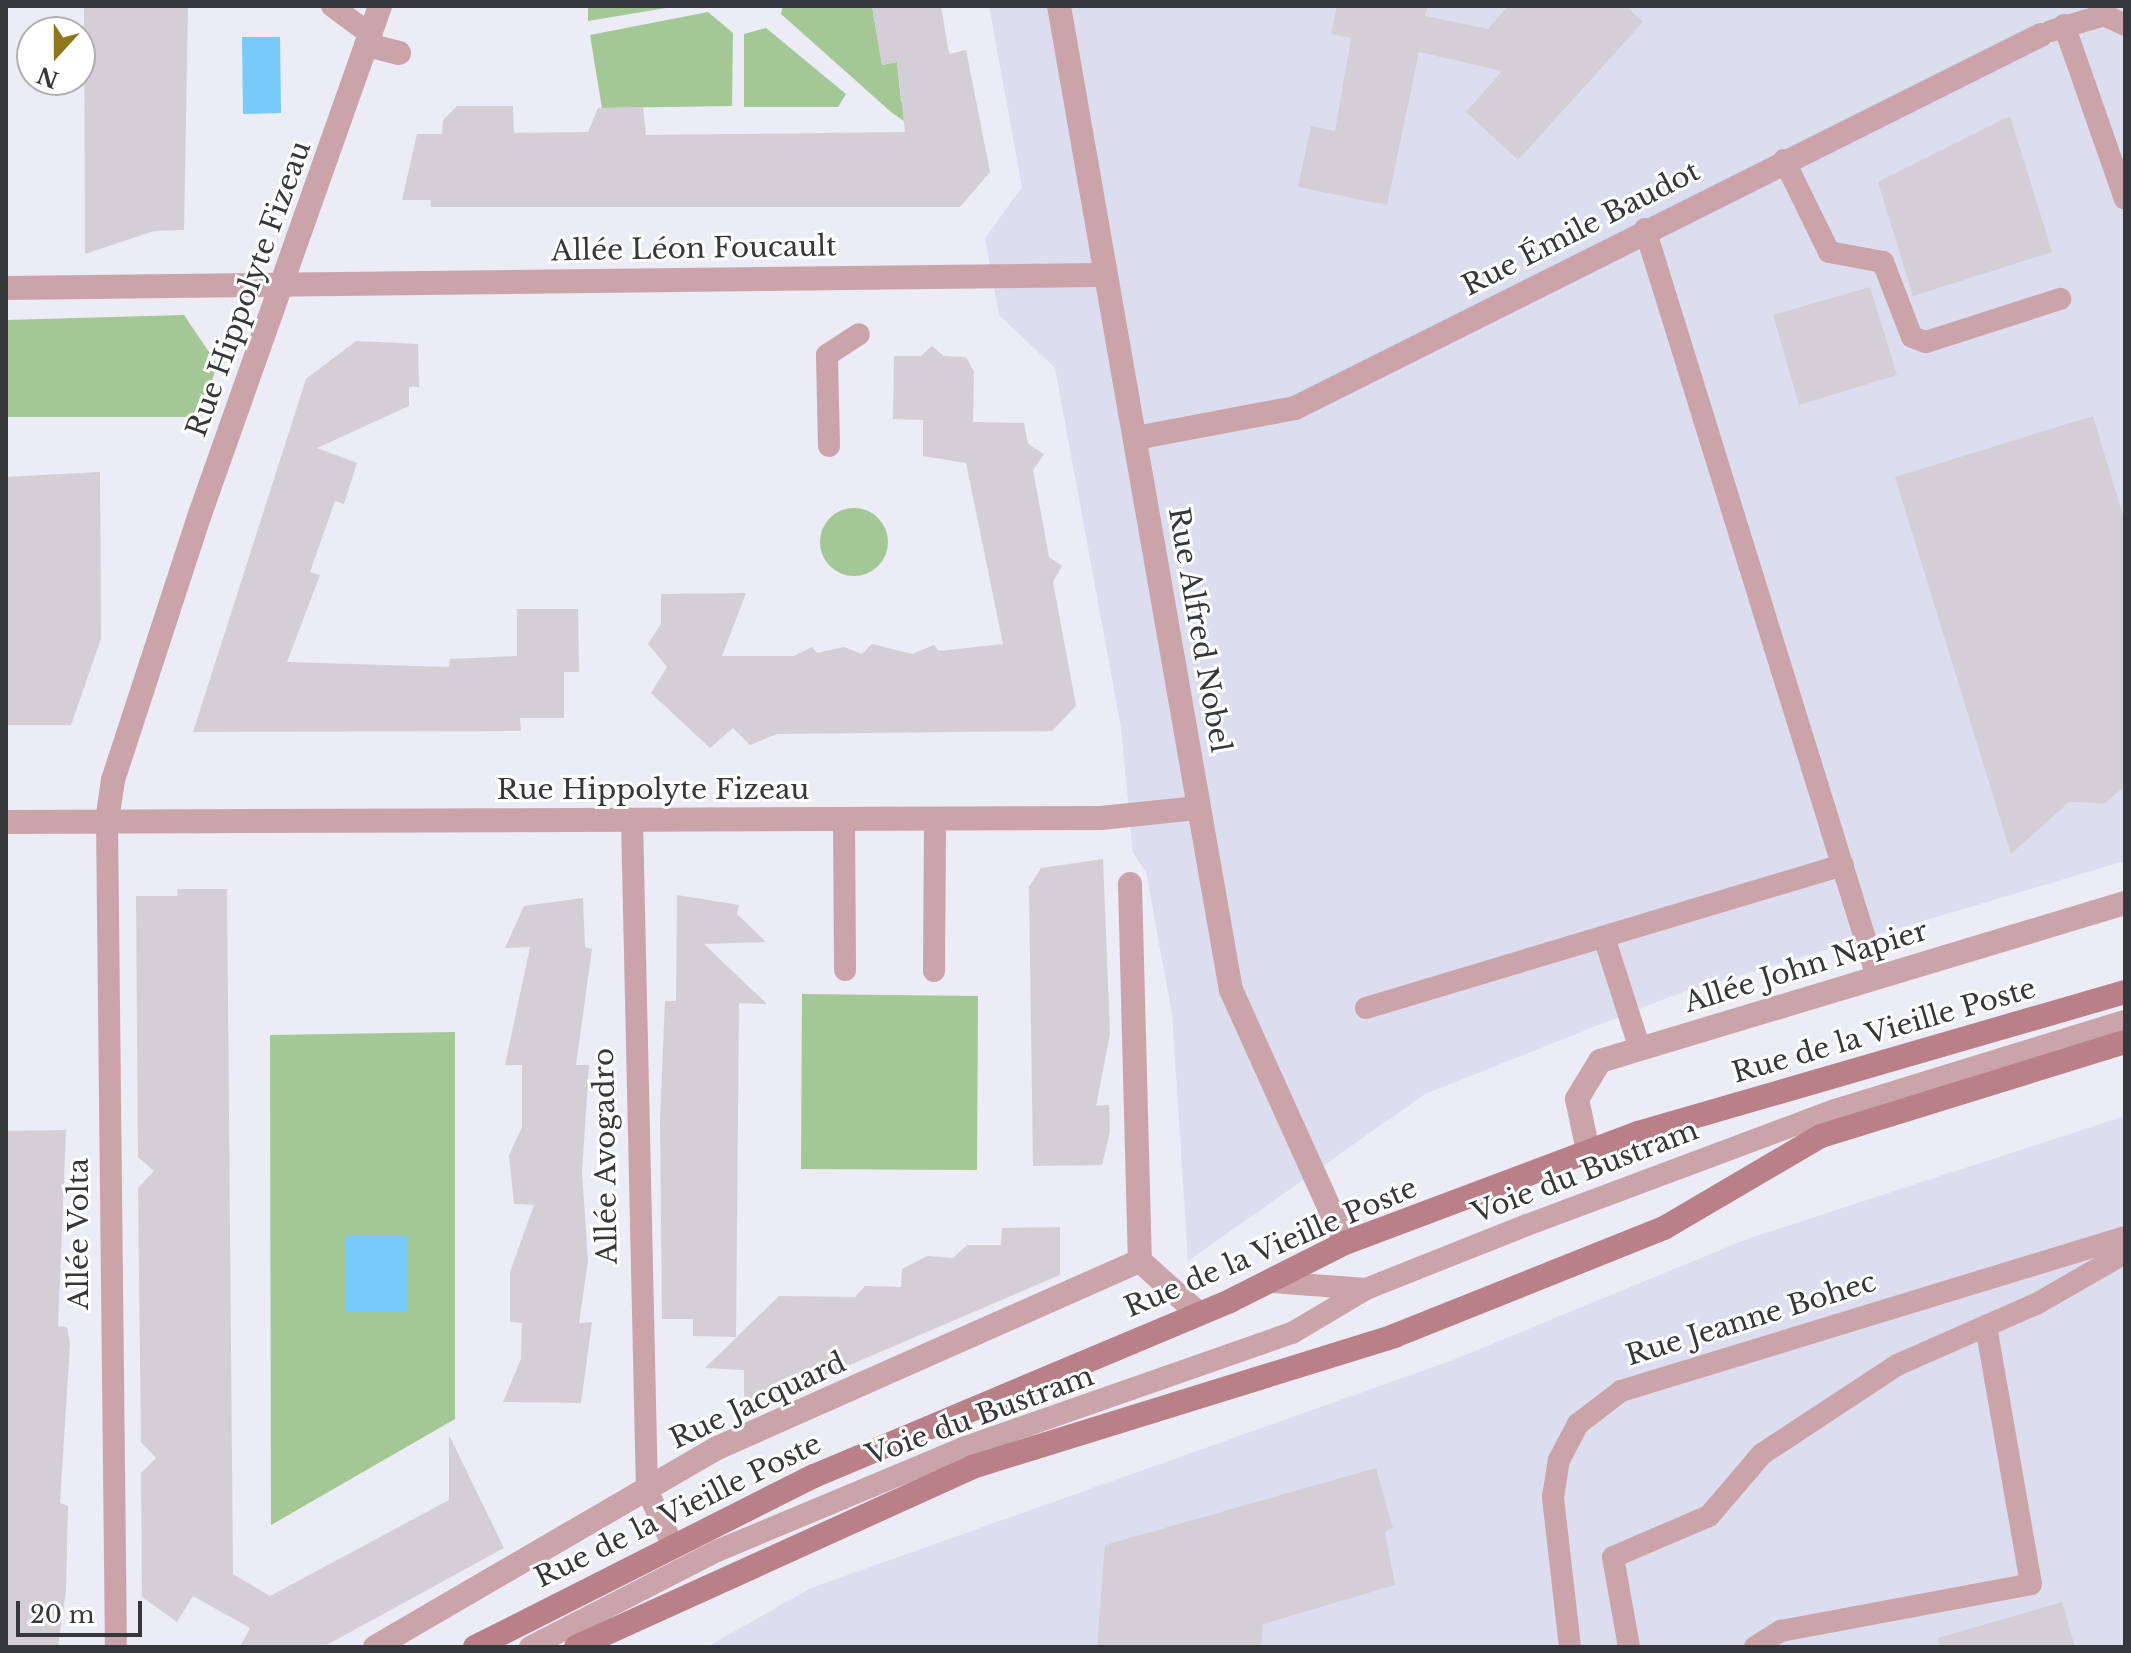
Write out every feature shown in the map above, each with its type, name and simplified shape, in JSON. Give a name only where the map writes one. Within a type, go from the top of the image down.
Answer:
[{"type":"main road","name":"Rue de la Vieille Poste","points":[[475,1647],[814,1476],[1272,1282],[1345,1243],[1588,1151],[2125,992]]},
{"type":"main road","points":[[576,1647],[972,1467],[1394,1336],[1664,1228],[1821,1136],[2125,1042]]},
{"type":"street","name":"Rue Hippolyte Fizeau","points":[[107,821],[113,780],[186,557],[380,6]]},
{"type":"street","name":"Rue Alfred Nobel","points":[[1059,6],[1103,275],[1136,438],[1231,990],[1345,1243]]},
{"type":"street","name":"Rue Émile Baudot","points":[[1136,438],[1295,408],[1645,229],[2041,35]]},
{"type":"street","points":[[369,40],[399,53]]},
{"type":"street","name":"Allée Léon Foucault","points":[[6,288],[1103,275]]},
{"type":"street","name":"Rue Hippolyte Fizeau","points":[[6,822],[1101,818],[1198,808]]},
{"type":"street","points":[[1130,884],[1140,1261],[1199,1314]]},
{"type":"street","name":"Allée John Napier","points":[[1588,1151],[1577,1114],[1580,1085],[1600,1061],[2125,903]]},
{"type":"street","name":"Rue Jacquard","points":[[375,1647],[715,1449],[1140,1261]]},
{"type":"lane","points":[[332,6],[369,40]]},
{"type":"lane","points":[[2041,35],[2064,25],[2104,15],[2125,25]]},
{"type":"lane","points":[[2064,25],[2125,199]]},
{"type":"lane","points":[[1784,160],[1829,252],[1883,262],[1912,337],[1926,342],[2060,299]]},
{"type":"lane","points":[[1645,229],[1877,977]]},
{"type":"lane","points":[[829,446],[827,355],[859,334]]},
{"type":"lane","points":[[934,971],[935,818]]},
{"type":"lane","points":[[844,819],[845,970]]},
{"type":"lane","name":"Allée Avogadro","points":[[632,820],[647,1490]]},
{"type":"lane","name":"Allée Volta","points":[[107,821],[116,1647]]},
{"type":"lane","points":[[1366,1008],[1843,865]]},
{"type":"lane","points":[[1604,937],[1640,1049]]},
{"type":"lane","name":"Voie du Bustram","points":[[534,1646],[717,1551],[963,1448],[1292,1333],[1366,1289],[1736,1146],[2125,1021]]},
{"type":"lane","name":"Voie du Bustram","points":[[1736,1146],[1821,1136]]},
{"type":"lane","name":"Rue Jeanne Bohec","points":[[1570,1647],[1553,1497],[1559,1460],[1578,1424],[1621,1391],[2125,1237]]},
{"type":"lane","points":[[1629,1647],[1613,1557],[1709,1516],[1762,1454],[1897,1365],[2038,1303],[2125,1253]]},
{"type":"lane","name":"Voie du Bustram","points":[[1272,1282],[1366,1289]]},
{"type":"lane","points":[[1755,1647],[1781,1631],[2031,1584],[1986,1326]]},
{"type":"lane","points":[[647,1490],[673,1546]]},
{"type":"lane","points":[[522,1621],[534,1646]]},
{"type":"shaded area","points":[[989,6],[2125,6],[2125,861],[1677,994],[1425,1094],[1188,1261],[1172,1014],[1146,872],[1133,853],[1121,728],[1055,368],[999,315],[985,238],[1022,187]]},
{"type":"shaded area","points":[[2125,1116],[2125,1647],[707,1647],[811,1588],[1453,1360],[1747,1239]]},
{"type":"green space","points":[[588,6],[678,6],[588,21]]},
{"type":"green space","points":[[783,6],[872,6],[882,65],[897,62],[901,101],[926,119],[914,128],[891,112],[781,14]]},
{"type":"green space","points":[[708,12],[733,33],[732,106],[602,108],[590,35]]},
{"type":"green space","points":[[766,28],[846,94],[838,107],[744,107],[744,34]]},
{"type":"green space","points":[[184,315],[217,364],[201,417],[6,417],[6,320]]},
{"type":"green space","points":[[854,508],[878,518],[888,542],[878,566],[854,576],[830,566],[820,542],[830,518]]},
{"type":"green space","points":[[802,994],[978,996],[977,1170],[801,1169]]},
{"type":"green space","points":[[455,1032],[455,1419],[271,1525],[270,1035]]},
{"type":"water","points":[[242,37],[280,37],[281,113],[243,114]]},
{"type":"water","points":[[345,1236],[408,1236],[408,1312],[346,1312]]},
{"type":"building","points":[[84,6],[188,6],[184,230],[154,231],[85,254],[84,96],[96,96],[96,16],[84,16]]},
{"type":"building","points":[[872,6],[941,6],[949,54],[966,50],[990,172],[960,207],[431,207],[430,200],[402,200],[417,134],[442,134],[443,120],[457,106],[513,106],[514,133],[588,132],[598,108],[643,107],[646,135],[905,132],[897,62],[882,65]]},
{"type":"building","points":[[1337,6],[1428,6],[1425,16],[1488,29],[1508,6],[1626,6],[1643,22],[1518,160],[1466,112],[1502,71],[1419,52],[1387,205],[1298,187],[1311,126],[1335,131],[1351,38],[1331,34]]},
{"type":"building","points":[[2010,116],[2052,252],[1913,296],[1878,182]]},
{"type":"building","points":[[1870,287],[1897,375],[1799,405],[1773,315]]},
{"type":"building","points":[[356,341],[418,344],[419,387],[409,387],[409,406],[317,448],[357,463],[344,504],[335,501],[310,572],[320,575],[287,662],[449,667],[450,659],[517,656],[517,609],[578,609],[579,672],[564,672],[564,718],[520,718],[521,731],[193,732],[306,379]]},
{"type":"building","points":[[932,346],[944,356],[966,357],[974,372],[973,422],[1024,423],[1028,444],[1044,454],[1033,470],[1049,557],[1062,566],[1053,582],[1076,706],[1052,731],[777,734],[750,745],[733,728],[710,748],[651,693],[667,667],[648,644],[661,624],[661,594],[746,593],[722,656],[794,656],[812,647],[817,653],[844,647],[862,654],[872,644],[912,654],[934,645],[939,651],[1003,644],[966,463],[923,456],[923,420],[893,419],[894,356],[921,356]]},
{"type":"building","points":[[2093,416],[2125,522],[2125,786],[2105,803],[2069,802],[2011,854],[1895,477]]},
{"type":"building","points":[[100,472],[101,639],[71,725],[6,725],[6,477]]},
{"type":"building","points":[[1103,859],[1110,1034],[1096,1106],[1109,1105],[1110,1132],[1102,1165],[1033,1166],[1029,887],[1041,868]]},
{"type":"building","points":[[177,889],[227,889],[233,1574],[270,1596],[449,1500],[449,1435],[504,1548],[323,1647],[240,1647],[250,1628],[193,1596],[177,1622],[142,1597],[141,1473],[156,1458],[141,1442],[138,1188],[154,1171],[138,1157],[136,896],[178,896]]},
{"type":"building","points":[[677,895],[739,905],[737,914],[766,942],[704,944],[767,1004],[739,1003],[736,1337],[693,1336],[693,1319],[662,1319],[660,1120],[665,1001],[676,1001]]},
{"type":"building","points":[[583,898],[585,947],[592,949],[576,1065],[589,1065],[582,1172],[588,1261],[579,1323],[592,1322],[581,1403],[503,1402],[521,1359],[522,1323],[510,1322],[510,1272],[534,1205],[514,1204],[509,1155],[522,1127],[522,1065],[505,1065],[530,947],[505,948],[524,906]]},
{"type":"building","points":[[66,1130],[58,1326],[67,1327],[70,1344],[60,1503],[68,1506],[66,1590],[58,1647],[6,1647],[6,1131]]},
{"type":"building","points":[[1060,1227],[1060,1275],[803,1385],[744,1403],[744,1370],[705,1368],[779,1296],[855,1297],[865,1286],[901,1287],[902,1269],[927,1256],[953,1258],[967,1245],[1001,1245],[1002,1228]]},
{"type":"building","points":[[1376,1468],[1393,1528],[1385,1532],[1395,1585],[1263,1624],[1261,1647],[1097,1647],[1105,1545]]},
{"type":"building","points":[[2062,1602],[2075,1647],[1939,1647],[1938,1638]]}]
